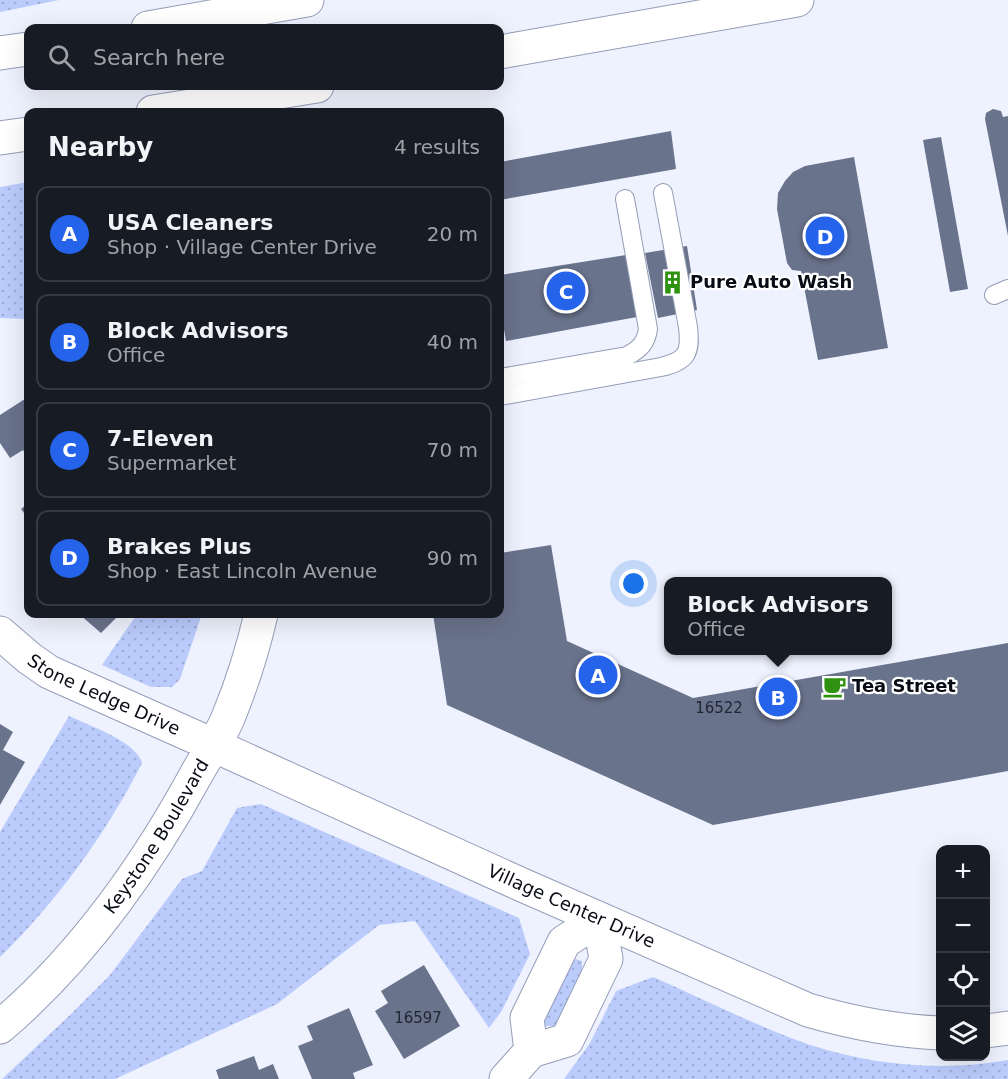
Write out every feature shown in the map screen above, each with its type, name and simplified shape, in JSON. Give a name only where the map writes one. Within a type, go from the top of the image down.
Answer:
[{"type":"street","points":[[504,51],[797,0]]},
{"type":"street","points":[[163,24],[193,16],[253,13],[304,1]]},
{"type":"street","points":[[0,53],[24,50]]},
{"type":"street","points":[[172,108],[205,101],[269,97],[296,90]]},
{"type":"street","points":[[0,138],[24,135]]},
{"type":"street","name":"Keystone Boulevard","points":[[0,1027],[43,986],[113,906],[166,829],[227,720],[260,618]]},
{"type":"street","name":"Stone Ledge Drive","points":[[0,633],[49,672],[213,745]]},
{"type":"street","name":"Village Center Drive","points":[[213,745],[599,919],[808,1010],[874,1027],[936,1033]]},
{"type":"street","points":[[506,1079],[531,1051],[567,1040],[606,959],[599,919],[564,942],[527,1018],[531,1051]]},
{"type":"street","points":[[990,1030],[1008,1028]]},
{"type":"lane","points":[[504,395],[661,367],[673,364],[688,352],[690,345],[688,327],[663,193]]},
{"type":"lane","points":[[504,377],[627,356],[637,351],[646,340],[648,329],[625,199]]},
{"type":"shaded area","points":[[0,0],[59,0],[0,12]]},
{"type":"shaded area","points":[[24,183],[24,319],[0,318],[0,187]]},
{"type":"shaded area","points":[[134,618],[201,618],[180,679],[172,687],[151,687],[102,665]]},
{"type":"shaded area","points":[[69,716],[122,741],[138,755],[142,763],[113,815],[79,866],[41,914],[0,957],[0,832]]},
{"type":"shaded area","points":[[261,804],[519,918],[530,954],[501,1012],[489,1028],[415,921],[379,925],[277,1004],[115,1079],[2,1079],[110,975],[182,879],[202,871],[237,808]]},
{"type":"shaded area","points":[[576,959],[582,961],[582,971],[555,1026],[544,1026],[542,1020],[572,962]]},
{"type":"shaded area","points":[[653,977],[756,1024],[817,1047],[870,1060],[926,1066],[954,1066],[1008,1060],[1008,1079],[564,1079],[590,1043],[616,991]]},
{"type":"building","points":[[993,109],[1001,111],[1003,117],[1008,116],[1008,236],[985,119],[986,113]]},
{"type":"building","points":[[671,131],[676,169],[504,199],[504,161]]},
{"type":"building","points":[[941,137],[968,289],[950,292],[923,140]]},
{"type":"building","points":[[854,157],[888,348],[818,360],[801,271],[792,270],[787,263],[777,209],[778,193],[793,172],[805,166]]},
{"type":"building","name":"Pure Auto Wash","points":[[687,246],[697,310],[658,318],[645,253]]},
{"type":"building","points":[[626,255],[637,317],[506,341],[504,274]]},
{"type":"building","points":[[24,400],[24,452],[23,450],[10,458],[0,443],[0,415]]},
{"type":"building","points":[[551,545],[567,641],[693,698],[1008,643],[1008,771],[713,825],[447,705],[434,618],[504,618],[504,552]]},
{"type":"building","points":[[84,618],[116,618],[101,633]]},
{"type":"building","points":[[0,724],[13,732],[3,750],[25,762],[0,805]]},
{"type":"building","points":[[424,965],[460,1026],[404,1059],[375,1011],[388,1003],[381,991]]},
{"type":"building","points":[[349,1008],[373,1065],[353,1073],[355,1079],[312,1079],[298,1046],[313,1040],[307,1026]]},
{"type":"building","points":[[254,1056],[259,1070],[273,1064],[279,1079],[219,1079],[216,1070]]},
{"type":"place","name":"Brakes Plus","points":[[825,236]]},
{"type":"place","name":"Pure Auto Wash","points":[[672,282]]},
{"type":"place","name":"7-Eleven","points":[[566,291]]},
{"type":"place","name":"USA Cleaners","points":[[598,675]]},
{"type":"place","name":"Tea Street","points":[[834,686]]},
{"type":"place","name":"Block Advisors","points":[[778,697]]}]
